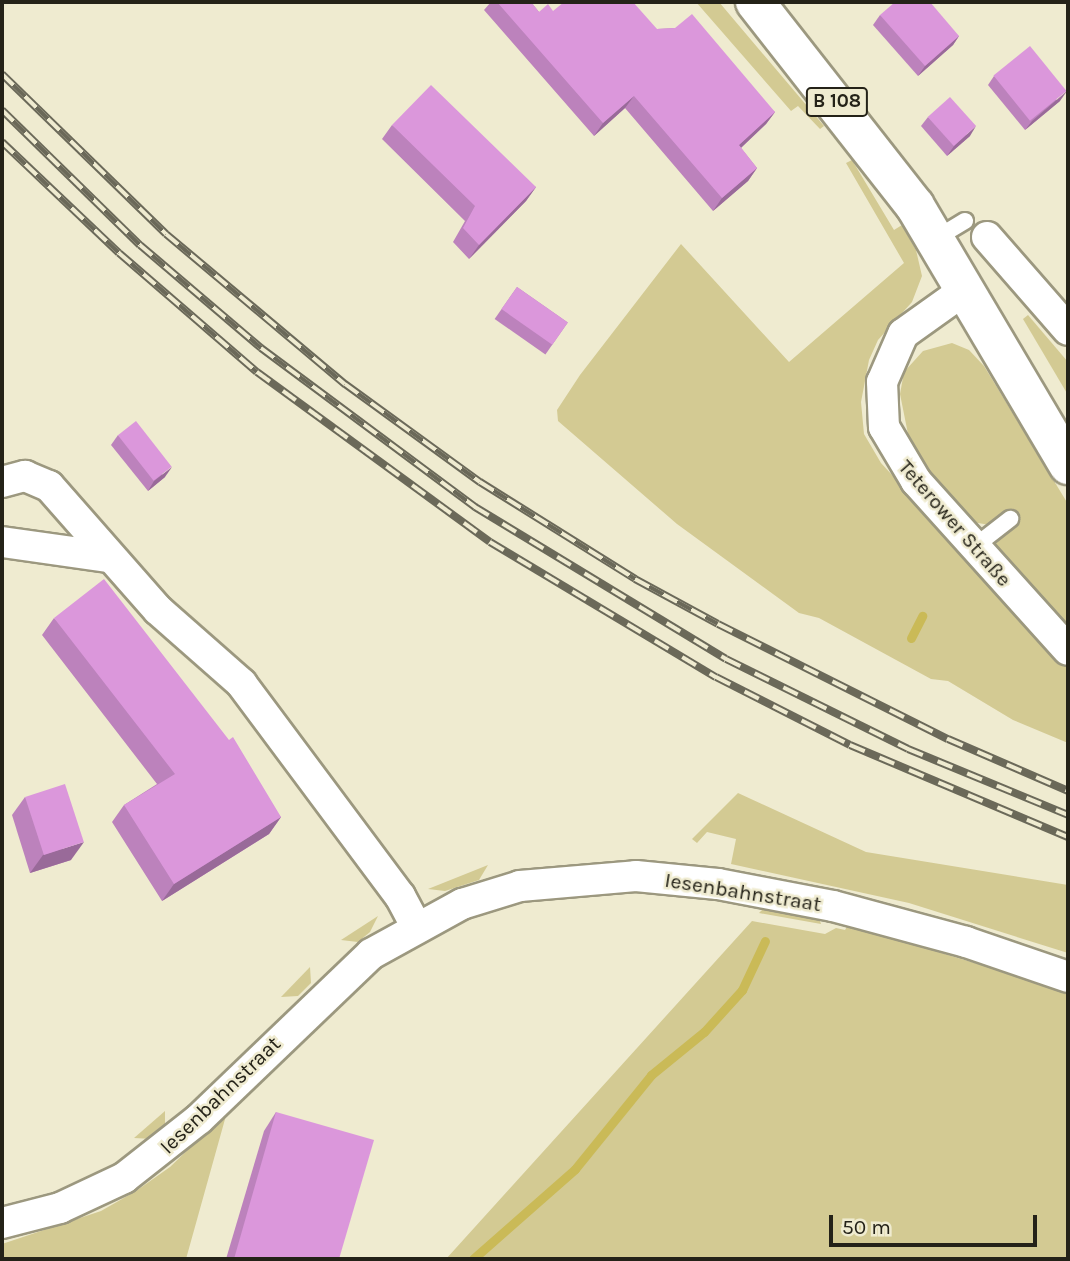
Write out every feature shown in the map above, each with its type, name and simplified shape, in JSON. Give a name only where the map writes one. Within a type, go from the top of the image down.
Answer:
[{"type":"main road","name":"B 108","points":[[755,2],[870,142],[962,232],[966,289],[1068,466]]},
{"type":"street","points":[[962,232],[1068,330]]},
{"type":"street","name":"Teterower Straße","points":[[966,289],[903,334],[882,382],[884,427],[895,454],[974,547],[1068,650]]},
{"type":"street","points":[[2,482],[25,476],[49,486],[158,610],[241,683],[400,896],[416,926]]},
{"type":"street","points":[[2,542],[109,557]]},
{"type":"street","name":"Iesenbahnstraat","points":[[2,1223],[94,1195],[160,1154],[344,977],[416,926],[462,904],[520,886],[636,876],[718,884],[833,906],[966,942],[1068,977]]},
{"type":"lane","points":[[974,547],[1010,519]]},
{"type":"shaded area","points":[[696,2],[719,2],[824,126],[820,129],[798,106],[791,111]]},
{"type":"shaded area","points":[[852,160],[894,230],[902,225],[916,250],[922,276],[912,302],[878,340],[869,360],[861,402],[864,434],[881,463],[1068,666],[1068,743],[1013,720],[948,681],[931,679],[819,618],[799,613],[677,524],[558,421],[557,410],[580,375],[681,244],[789,362],[904,263],[846,163]]},
{"type":"shaded area","points":[[1028,315],[1068,362],[1068,395],[1023,319]]},
{"type":"shaded area","points":[[952,343],[969,350],[984,366],[1068,504],[1068,634],[994,553],[990,525],[966,521],[927,474],[910,444],[900,394],[904,372],[923,351]]},
{"type":"shaded area","points":[[738,793],[866,852],[1068,885],[1068,953],[909,903],[731,864],[736,839],[707,832],[697,843],[692,839]]},
{"type":"shaded area","points":[[488,865],[479,880],[445,891],[428,889]]},
{"type":"shaded area","points":[[764,908],[819,918],[821,924],[759,913]]},
{"type":"shaded area","points":[[378,916],[370,932],[358,942],[341,940]]},
{"type":"shaded area","points":[[752,921],[825,934],[836,928],[845,930],[848,925],[1068,991],[1068,1259],[446,1259]]},
{"type":"shaded area","points":[[310,967],[311,983],[298,996],[281,997]]},
{"type":"shaded area","points":[[165,1111],[165,1127],[152,1139],[134,1138]]},
{"type":"shaded area","points":[[227,1112],[186,1259],[2,1259],[2,1244],[101,1211],[136,1191],[170,1167]]},
{"type":"building","points":[[497,2],[531,2],[539,12],[548,4],[553,11],[564,2],[633,2],[657,29],[675,28],[692,14],[775,112],[739,145],[757,168],[722,198],[634,96],[603,123]]},
{"type":"building","points":[[895,2],[930,2],[959,36],[925,66],[880,15]]},
{"type":"building","points":[[1030,46],[1067,91],[1030,121],[993,76]]},
{"type":"building","points":[[431,85],[536,187],[479,245],[463,228],[475,206],[392,125]]},
{"type":"building","points":[[950,97],[976,126],[954,146],[928,117]]},
{"type":"building","points":[[517,287],[568,323],[552,345],[502,309]]},
{"type":"building","points":[[136,421],[172,467],[154,481],[118,435]]},
{"type":"building","points":[[104,579],[229,740],[233,737],[281,817],[174,884],[124,805],[175,774],[54,618]]},
{"type":"building","points":[[65,784],[84,842],[44,855],[25,797]]},
{"type":"building","points":[[276,1112],[374,1140],[339,1259],[234,1259]]},
{"type":"waterway","points":[[911,638],[922,616]]},
{"type":"waterway","points":[[473,1259],[575,1169],[651,1075],[704,1032],[742,990],[765,941]]},
{"type":"railway","points":[[2,74],[166,234],[345,384],[480,482],[635,579],[718,624],[948,739],[1068,791]]},
{"type":"railway","points":[[2,110],[140,245],[261,348],[475,507],[726,659],[908,749],[1068,815]]},
{"type":"railway","points":[[2,142],[119,253],[257,372],[490,542],[716,677],[850,745],[1068,837]]}]
